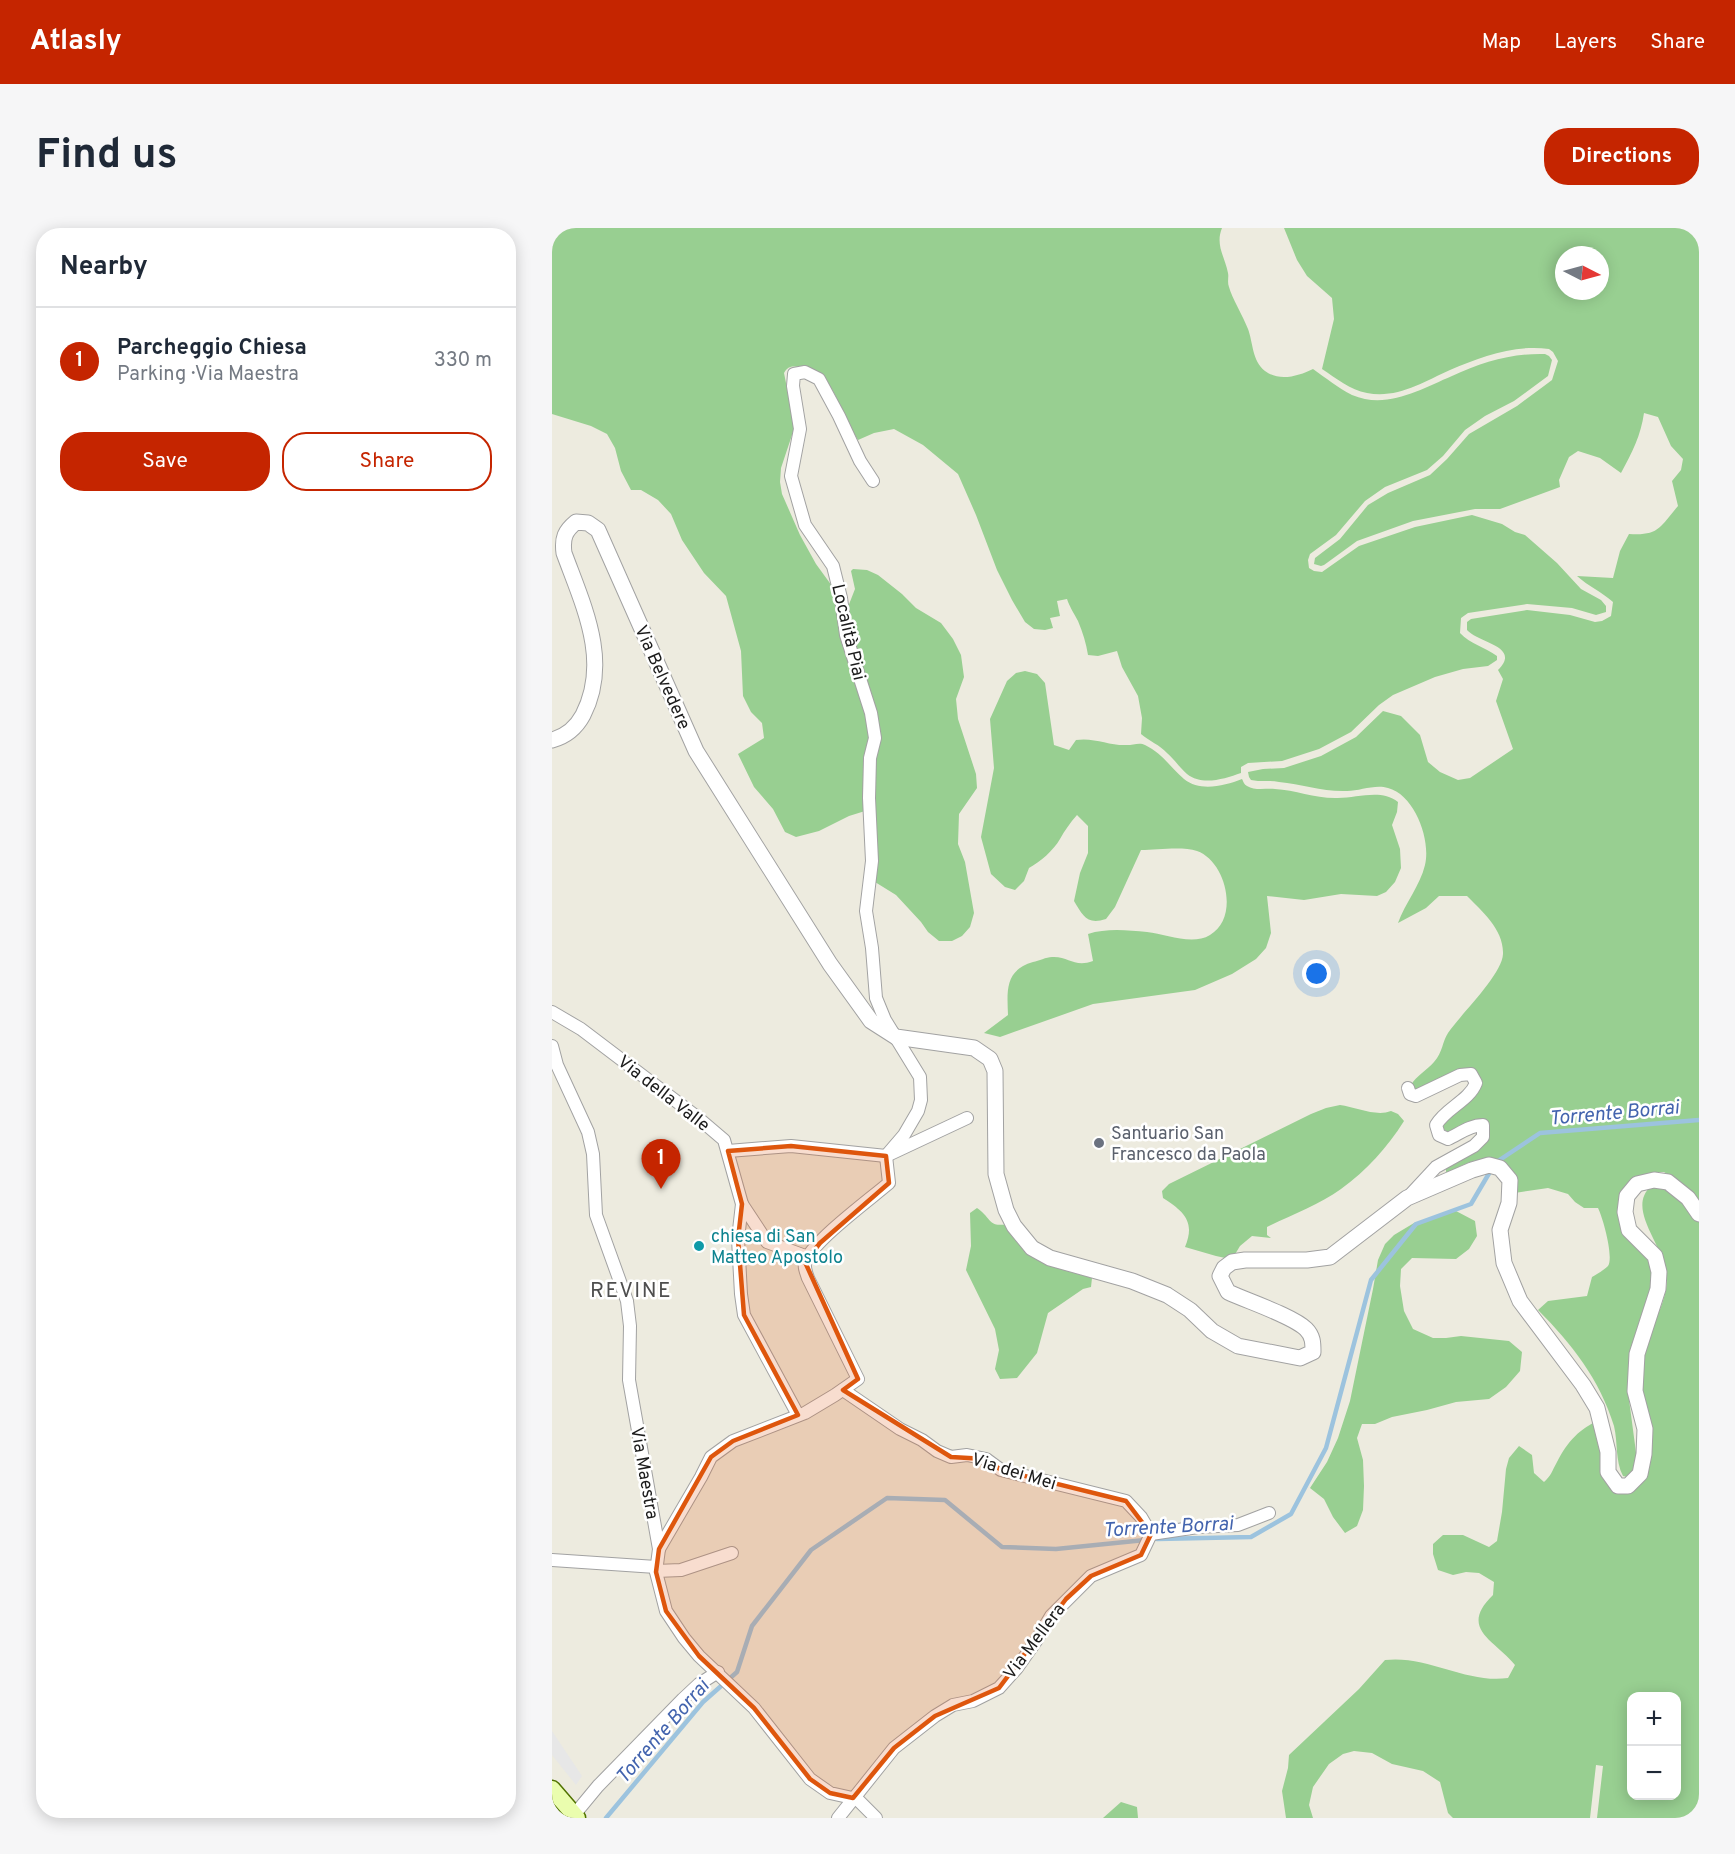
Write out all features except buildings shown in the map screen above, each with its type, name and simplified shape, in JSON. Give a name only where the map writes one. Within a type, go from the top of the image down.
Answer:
[{"type":"main road","points":[[552,1789],[576,1816]]},
{"type":"street","name":"Località Piai","points":[[873,481],[860,461],[819,379],[805,372],[794,374],[793,386],[800,429],[791,476],[805,525],[833,566],[841,598],[846,635],[871,713],[875,738],[870,758],[872,861],[866,911],[876,998],[885,1020],[896,1037]]},
{"type":"street","name":"Via Belvedere","points":[[552,740],[564,737],[578,725],[590,703],[595,682],[595,651],[591,627],[562,542],[566,531],[576,522],[588,523],[598,530],[696,752],[830,964],[871,1021],[896,1037]]},
{"type":"street","name":"Via della Valle","points":[[552,1012],[581,1029],[697,1117],[724,1140],[728,1152]]},
{"type":"street","points":[[659,1549],[711,1457],[733,1441],[805,1413],[858,1379],[805,1268],[808,1257],[820,1243],[889,1184],[886,1156],[904,1135],[918,1111],[921,1100],[920,1077],[896,1037]]},
{"type":"street","points":[[896,1037],[974,1048],[990,1059],[995,1071],[996,1174],[1006,1210],[1014,1226],[1032,1248],[1050,1258],[1132,1281],[1167,1295],[1190,1310],[1212,1331],[1238,1346],[1300,1358],[1313,1352],[1313,1340],[1307,1330],[1290,1318],[1228,1292],[1220,1276],[1224,1268],[1232,1262],[1307,1260],[1330,1257],[1407,1198],[1436,1167],[1474,1146],[1483,1137],[1483,1125],[1473,1125],[1448,1139],[1439,1135],[1436,1125],[1442,1115],[1473,1091],[1476,1083],[1470,1074],[1460,1075],[1416,1096],[1410,1094],[1408,1088]]},
{"type":"street","name":"Via Maestra","points":[[552,1046],[557,1065],[588,1132],[593,1154],[596,1215],[627,1301],[630,1326],[629,1380],[659,1549],[656,1569],[666,1611],[699,1656],[754,1708],[810,1779],[830,1793],[857,1799],[876,1818]]},
{"type":"street","points":[[808,1257],[767,1242],[742,1204],[728,1152],[791,1146],[886,1156],[967,1118]]},
{"type":"street","points":[[1407,1198],[1472,1170],[1494,1167],[1510,1180],[1509,1203],[1500,1230],[1504,1263],[1520,1301],[1583,1385],[1597,1408],[1608,1452],[1608,1472],[1618,1486],[1628,1486],[1640,1474],[1644,1454],[1645,1430],[1635,1391],[1637,1354],[1658,1289],[1659,1272],[1655,1256],[1629,1230],[1625,1212],[1627,1196],[1637,1184],[1654,1180],[1668,1182],[1688,1198],[1699,1214]]},
{"type":"street","points":[[742,1204],[738,1239],[744,1315],[798,1415]]},
{"type":"street","name":"Via dei Mei","points":[[843,1390],[900,1430],[951,1457],[967,1455],[986,1460],[1001,1470],[1126,1502],[1141,1517],[1149,1538]]},
{"type":"street","points":[[1149,1538],[1198,1527],[1238,1525],[1269,1513]]},
{"type":"street","name":"Via Mellera","points":[[838,1818],[894,1748],[953,1705],[973,1701],[999,1688],[1017,1668],[1051,1616],[1091,1576],[1142,1555],[1149,1538]]},
{"type":"street","points":[[552,1560],[681,1570],[732,1553]]},
{"type":"street","points":[[576,1816],[598,1786],[683,1699],[699,1684],[720,1675]]},
{"type":"highlighted area","points":[[791,1146],[886,1156],[889,1183],[820,1243],[805,1262],[858,1379],[843,1390],[951,1457],[986,1459],[1001,1470],[1126,1501],[1151,1534],[1141,1555],[1091,1576],[1066,1599],[999,1688],[935,1716],[894,1748],[853,1798],[830,1793],[810,1779],[754,1708],[699,1656],[666,1611],[656,1572],[659,1549],[711,1457],[733,1441],[798,1415],[744,1315],[738,1239],[742,1204],[728,1151]]},
{"type":"green space","points":[[552,228],[1222,228],[1220,245],[1228,273],[1229,287],[1248,329],[1258,362],[1265,371],[1276,376],[1289,377],[1313,369],[1352,395],[1378,400],[1416,392],[1498,359],[1545,354],[1552,360],[1548,376],[1514,401],[1485,416],[1465,430],[1443,456],[1427,470],[1385,487],[1365,501],[1336,535],[1310,554],[1309,568],[1322,572],[1359,546],[1415,527],[1472,515],[1502,524],[1525,535],[1557,563],[1581,589],[1601,600],[1606,606],[1606,612],[1596,615],[1572,608],[1527,604],[1468,613],[1461,618],[1460,633],[1497,656],[1497,660],[1488,666],[1463,669],[1435,677],[1393,695],[1351,732],[1319,749],[1282,761],[1248,763],[1241,767],[1241,773],[1228,777],[1199,780],[1187,774],[1164,750],[1141,734],[1142,718],[1138,696],[1122,667],[1117,651],[1098,656],[1088,655],[1078,621],[1067,599],[1057,601],[1060,616],[1050,618],[1053,628],[1034,629],[1025,622],[997,570],[958,474],[923,445],[894,429],[874,433],[858,440],[833,391],[823,378],[809,369],[791,367],[784,373],[793,418],[793,432],[781,468],[782,494],[800,535],[816,564],[832,586],[871,733],[865,811],[819,831],[796,837],[785,832],[773,809],[754,787],[738,754],[764,738],[762,723],[751,712],[743,696],[741,651],[726,596],[704,573],[682,540],[671,514],[658,500],[641,490],[631,490],[621,471],[615,448],[607,434],[591,426],[552,414]]},
{"type":"green space","points":[[1284,228],[1699,228],[1699,1204],[1677,1180],[1664,1172],[1650,1174],[1634,1191],[1631,1214],[1656,1272],[1628,1392],[1637,1460],[1636,1468],[1627,1477],[1623,1476],[1620,1470],[1614,1426],[1601,1393],[1584,1363],[1538,1310],[1548,1301],[1587,1296],[1592,1277],[1608,1266],[1609,1246],[1598,1208],[1584,1208],[1568,1194],[1548,1188],[1508,1194],[1509,1182],[1491,1159],[1473,1161],[1446,1174],[1446,1166],[1487,1125],[1449,1132],[1442,1129],[1441,1123],[1475,1095],[1464,1069],[1412,1091],[1413,1082],[1437,1058],[1448,1033],[1496,973],[1503,954],[1496,929],[1467,896],[1439,896],[1426,908],[1398,923],[1420,880],[1425,865],[1426,843],[1413,809],[1398,792],[1383,787],[1338,791],[1276,781],[1254,781],[1249,777],[1248,772],[1284,768],[1321,756],[1356,737],[1383,711],[1401,716],[1420,735],[1428,762],[1440,772],[1458,780],[1470,778],[1513,749],[1496,701],[1503,679],[1498,670],[1504,662],[1505,655],[1496,646],[1467,630],[1467,622],[1471,619],[1527,610],[1570,615],[1595,622],[1611,616],[1613,602],[1577,576],[1613,578],[1620,551],[1629,534],[1653,532],[1662,525],[1678,506],[1672,481],[1681,470],[1683,459],[1671,446],[1658,417],[1644,413],[1636,444],[1621,473],[1600,458],[1578,451],[1569,457],[1559,480],[1560,487],[1500,509],[1475,509],[1413,521],[1357,541],[1324,565],[1314,564],[1315,558],[1340,539],[1368,505],[1388,493],[1430,475],[1469,434],[1517,406],[1552,380],[1558,361],[1549,349],[1524,348],[1473,361],[1399,392],[1378,394],[1355,389],[1322,369],[1334,319],[1332,298],[1307,276],[1297,260]]},
{"type":"green space","points":[[853,569],[867,570],[878,575],[916,608],[941,623],[961,655],[964,677],[956,699],[958,719],[976,774],[977,788],[959,814],[958,844],[965,862],[974,913],[970,927],[962,936],[952,941],[939,941],[928,932],[896,895],[875,882],[878,844],[873,810],[874,756],[846,612],[855,589],[851,571]]},
{"type":"green space","points":[[1025,671],[1037,674],[1045,683],[1054,745],[1069,750],[1076,740],[1083,739],[1121,745],[1143,744],[1156,752],[1184,779],[1205,787],[1220,786],[1242,779],[1250,788],[1282,790],[1327,798],[1376,795],[1391,798],[1398,802],[1392,825],[1400,849],[1401,868],[1395,882],[1386,892],[1377,896],[1341,894],[1304,900],[1267,896],[1271,933],[1266,948],[1256,959],[1232,974],[1195,990],[1093,1004],[1000,1037],[984,1033],[1008,1015],[1010,982],[1017,970],[1024,966],[1052,957],[1076,963],[1093,961],[1088,934],[1102,931],[1124,930],[1187,939],[1203,938],[1219,927],[1225,916],[1227,904],[1222,877],[1207,857],[1197,851],[1184,849],[1141,850],[1115,907],[1106,919],[1094,921],[1086,918],[1074,901],[1080,873],[1088,853],[1088,826],[1077,815],[1050,852],[1029,868],[1024,881],[1015,890],[1005,887],[991,874],[981,837],[994,768],[990,719],[1007,681],[1016,673]]},
{"type":"green space","points":[[1340,1105],[1379,1113],[1391,1111],[1398,1114],[1404,1121],[1376,1158],[1341,1189],[1324,1200],[1267,1227],[1267,1235],[1271,1238],[1252,1236],[1230,1259],[1185,1247],[1189,1230],[1186,1218],[1182,1212],[1163,1198],[1162,1191],[1169,1184],[1311,1114]]},
{"type":"green space","points":[[1666,1184],[1699,1221],[1699,1818],[1597,1818],[1603,1766],[1596,1765],[1590,1818],[1453,1818],[1448,1813],[1440,1782],[1423,1771],[1392,1764],[1372,1753],[1354,1751],[1343,1754],[1329,1764],[1313,1787],[1309,1805],[1313,1818],[1286,1818],[1282,1791],[1289,1755],[1359,1689],[1385,1660],[1417,1662],[1478,1677],[1508,1678],[1515,1665],[1490,1641],[1479,1625],[1483,1607],[1493,1595],[1494,1582],[1479,1573],[1466,1572],[1453,1575],[1438,1570],[1433,1554],[1433,1544],[1443,1535],[1463,1535],[1489,1547],[1497,1541],[1506,1469],[1509,1458],[1519,1446],[1532,1455],[1534,1473],[1544,1482],[1570,1442],[1580,1431],[1601,1419],[1616,1484],[1636,1485],[1641,1371],[1667,1283],[1662,1257],[1642,1207],[1644,1196],[1651,1186]]},
{"type":"green space","points":[[977,1208],[993,1223],[1007,1224],[1030,1254],[1046,1264],[1092,1278],[1091,1287],[1083,1289],[1048,1313],[1037,1353],[1017,1378],[1000,1379],[995,1369],[999,1350],[995,1329],[966,1270],[971,1246],[970,1213]]},
{"type":"green space","points":[[1456,1211],[1475,1221],[1477,1236],[1469,1249],[1456,1259],[1412,1258],[1401,1269],[1400,1286],[1404,1311],[1413,1329],[1433,1338],[1461,1336],[1509,1341],[1522,1352],[1520,1371],[1506,1387],[1489,1399],[1456,1402],[1392,1417],[1375,1424],[1362,1424],[1357,1438],[1363,1460],[1363,1510],[1357,1526],[1345,1533],[1333,1517],[1324,1499],[1310,1488],[1327,1462],[1338,1438],[1350,1401],[1378,1260],[1385,1244],[1394,1235],[1414,1223]]},
{"type":"green space","points":[[1121,1802],[1137,1807],[1138,1818],[1103,1818]]},
{"type":"shaded area","points":[[552,1731],[582,1776],[576,1785],[552,1755]]},
{"type":"waterway","name":"Torrente Borrai","points":[[1495,1163],[1540,1133],[1699,1120]]},
{"type":"waterway","name":"Torrente Borrai","points":[[1157,1539],[1251,1537],[1291,1514],[1326,1448],[1371,1280],[1416,1224],[1471,1204],[1491,1170]]},
{"type":"waterway","name":"Torrente Borrai","points":[[606,1818],[703,1702],[737,1672],[752,1626],[811,1550],[887,1498],[945,1500],[1002,1547],[1056,1549],[1145,1540]]},
{"type":"place","name":"Santuario San Francesco da Paola","points":[[1099,1143]]},
{"type":"place","name":"Parcheggio Chiesa","points":[[661,1189]]},
{"type":"place","name":"chiesa di San Matteo Apostolo","points":[[699,1246]]},
{"type":"district","name":"REVINE","points":[[631,1290]]}]
